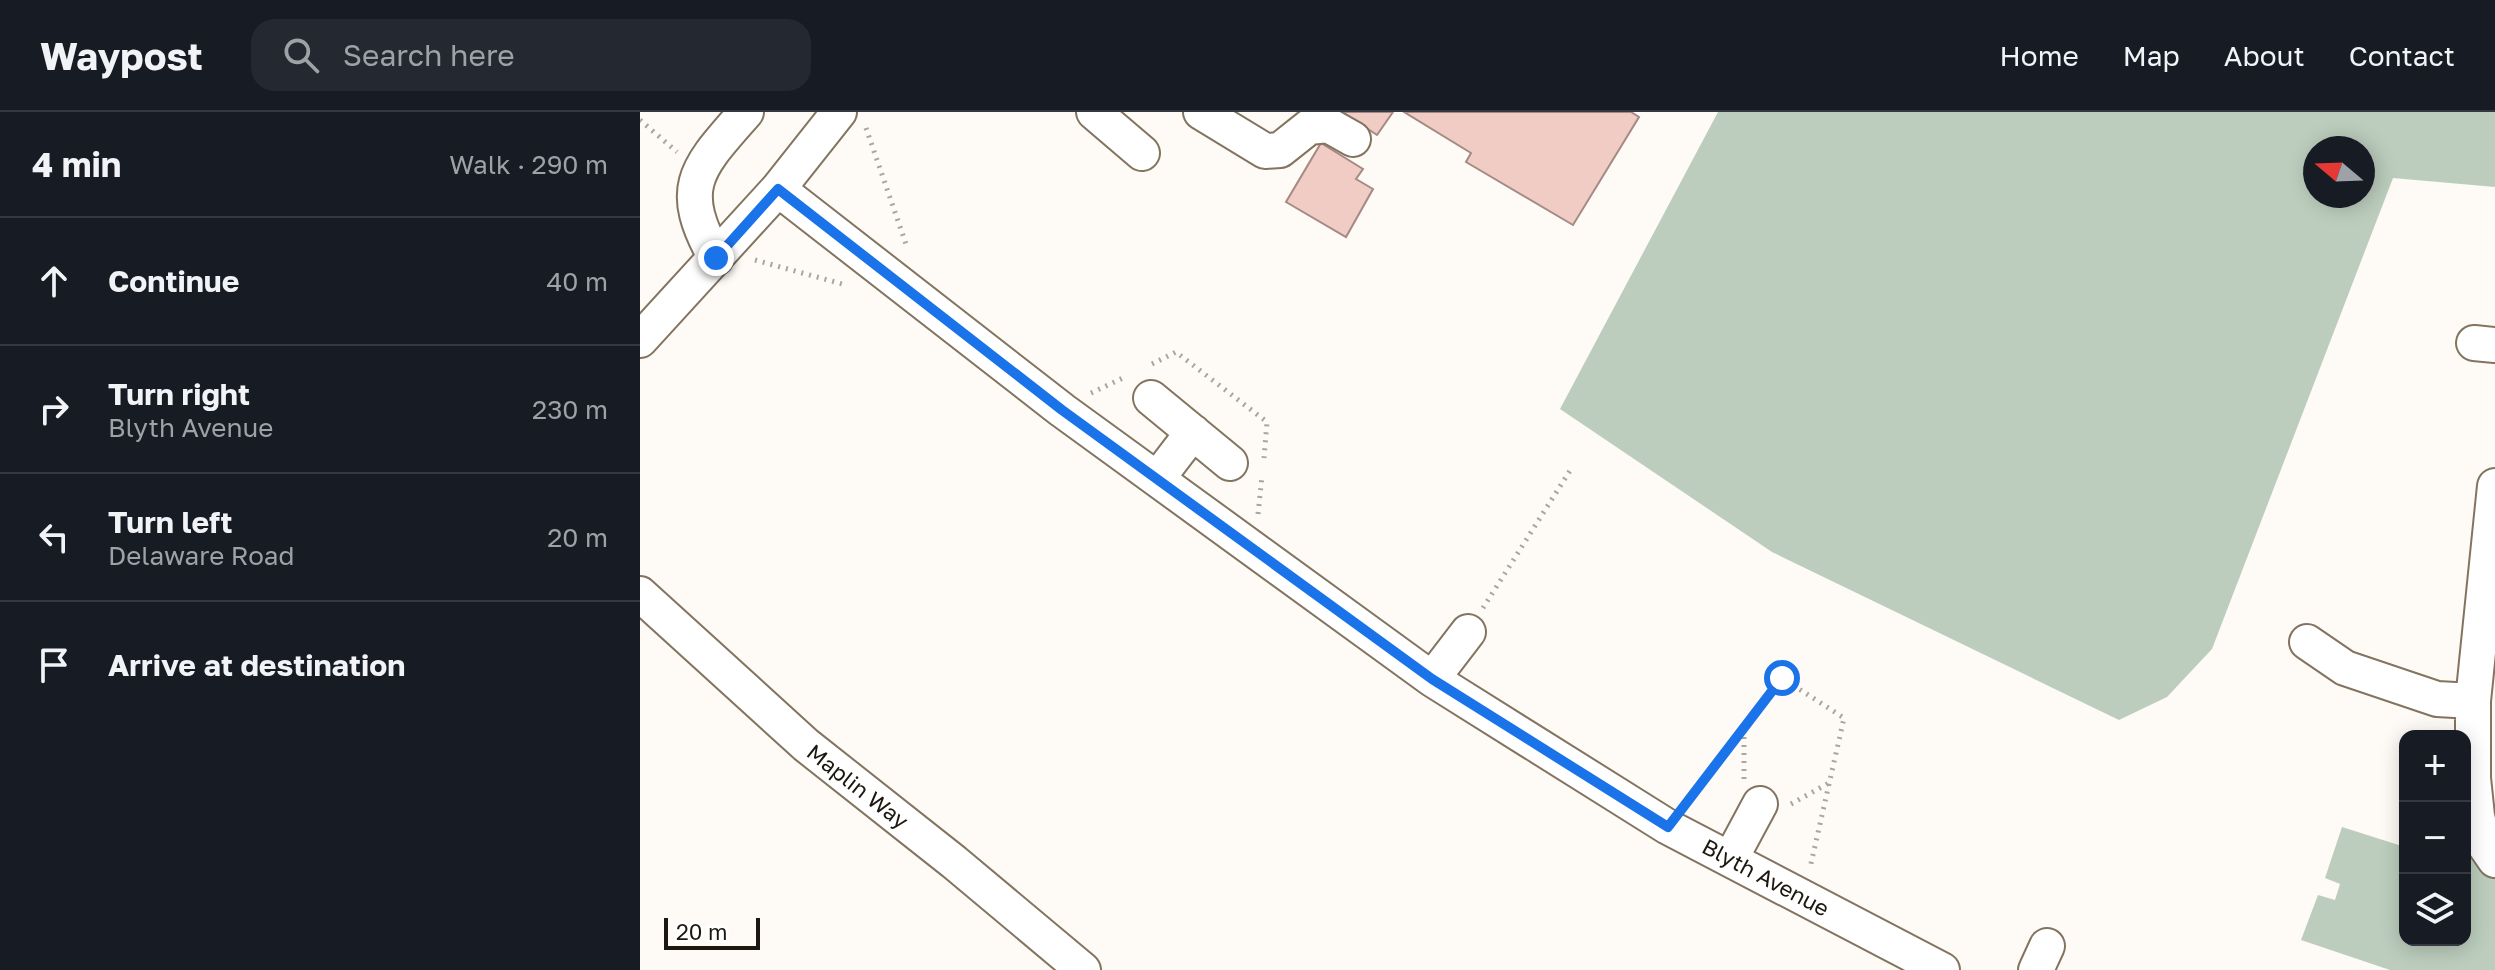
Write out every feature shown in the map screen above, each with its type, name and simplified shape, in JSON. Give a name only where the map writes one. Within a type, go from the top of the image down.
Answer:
[{"type":"street","points":[[716,258],[700,230],[695,210],[697,180],[706,159],[746,112]]},
{"type":"street","points":[[640,340],[778,189],[839,112]]},
{"type":"street","points":[[1094,112],[1142,153]]},
{"type":"street","points":[[1201,112],[1265,151],[1280,150],[1309,127],[1328,125],[1353,139]]},
{"type":"street","name":"Blyth Avenue","points":[[778,189],[1062,410],[1432,679],[1668,827],[1942,970]]},
{"type":"street","points":[[1151,398],[1230,463]]},
{"type":"street","points":[[1157,479],[1193,432]]},
{"type":"street","points":[[2495,486],[2473,701],[2473,778],[2477,816],[2484,844],[2495,860]]},
{"type":"street","name":"Maplin Way","points":[[640,594],[806,745],[954,862],[1083,970]]},
{"type":"street","points":[[1432,679],[1468,632]]},
{"type":"street","points":[[2307,642],[2340,677],[2437,699],[2473,701]]},
{"type":"street","points":[[1731,858],[1760,804]]},
{"type":"path","points":[[640,120],[680,154],[703,166]]},
{"type":"path","points":[[1468,632],[1571,469]]},
{"type":"path","points":[[1668,827],[1782,678],[1844,718],[1804,896]]},
{"type":"green space","points":[[1718,112],[2495,112],[2495,187],[2393,178],[2212,649],[2167,697],[2119,720],[1772,552],[1560,409]]},
{"type":"green space","points":[[2342,827],[2399,845],[2399,946],[2471,946],[2473,852],[2487,874],[2495,879],[2495,970],[2390,970],[2301,940],[2318,895],[2335,900],[2340,884],[2325,878]]},
{"type":"building","points":[[1342,112],[1393,112],[1377,135]]},
{"type":"building","points":[[1404,112],[1631,112],[1639,117],[1573,225],[1466,162],[1471,153]]},
{"type":"building","points":[[1321,143],[1363,169],[1356,179],[1373,189],[1346,237],[1286,202]]},
{"type":"route","points":[[716,258],[778,189],[1062,410],[1432,679],[1668,827],[1782,678]]}]
